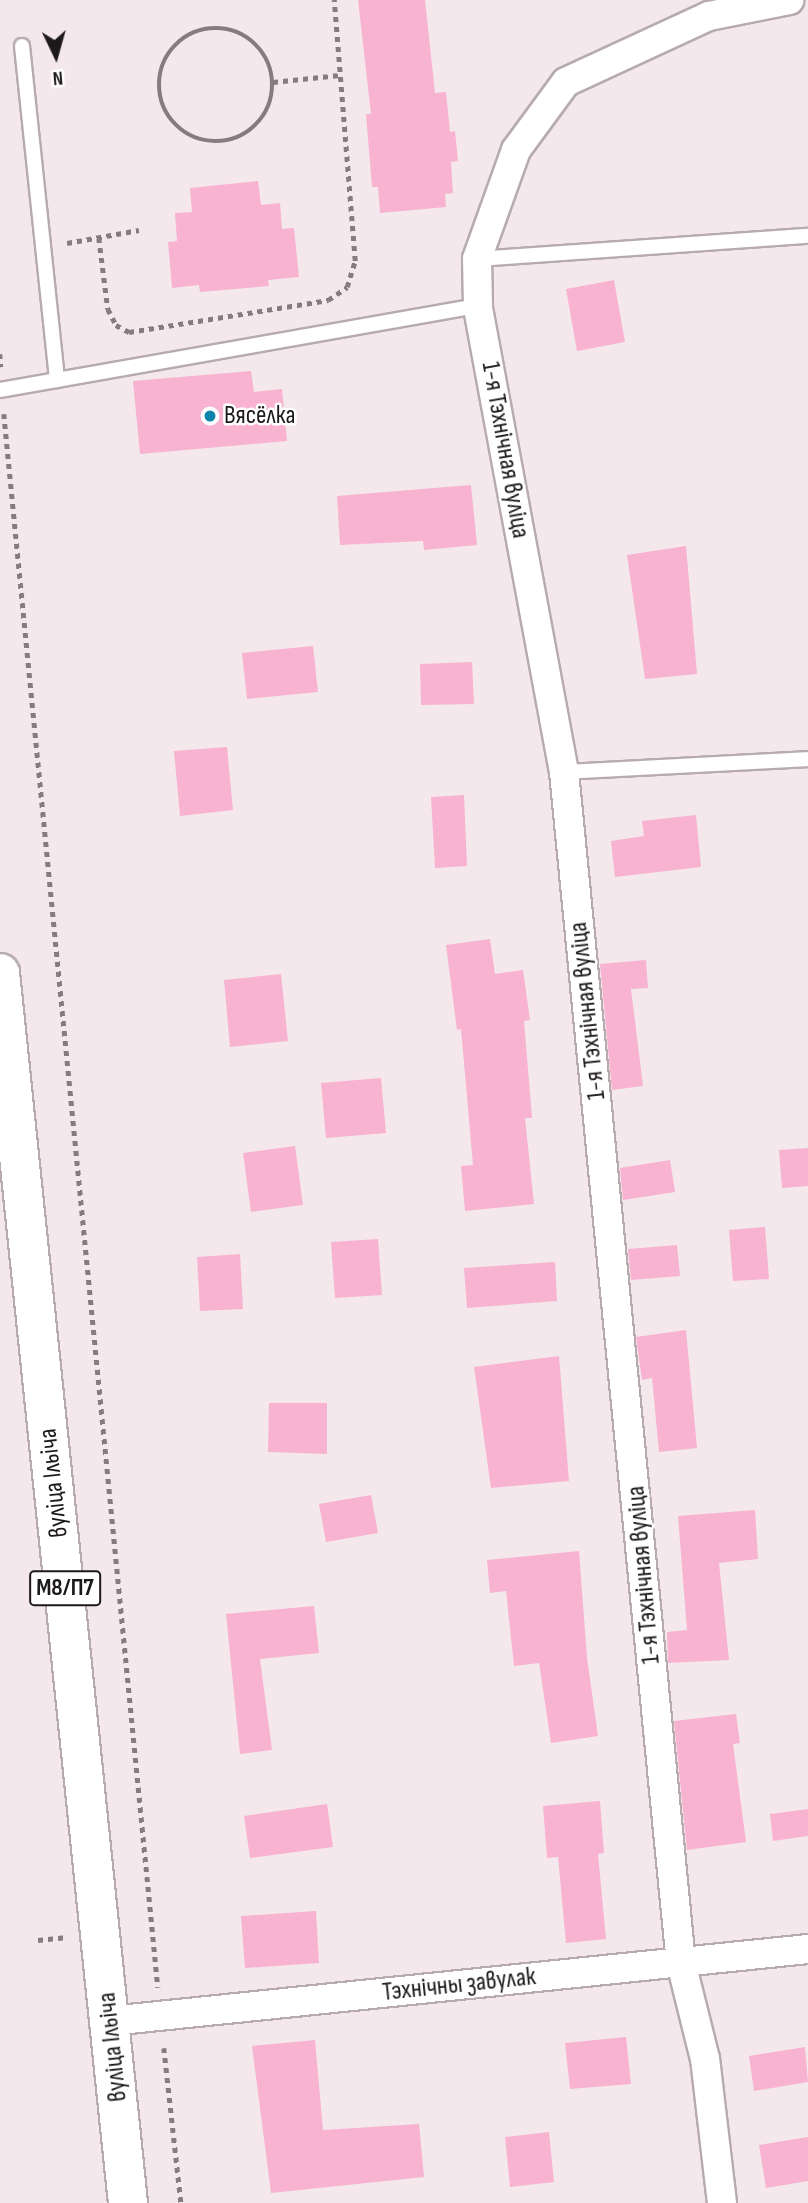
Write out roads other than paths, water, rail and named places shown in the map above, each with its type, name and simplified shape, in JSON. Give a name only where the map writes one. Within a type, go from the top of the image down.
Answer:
[{"type":"main road","name":"вуліца Ільіча","points":[[0,973],[128,2203]]},
{"type":"street","name":"1-я Тэхнічная вуліца","points":[[722,2203],[705,2059],[681,1963],[564,772],[478,306],[477,259],[516,150],[566,82],[709,16],[789,0]]},
{"type":"street","name":"Тэхнічны завулак","points":[[110,2021],[808,1949]]},
{"type":"lane","points":[[22,46],[57,380]]},
{"type":"lane","points":[[477,259],[808,236]]},
{"type":"lane","points":[[1,390],[478,306]]},
{"type":"lane","points":[[564,772],[808,759]]},
{"type":"place","name":"Вясёлка","points":[[210,416]]}]
